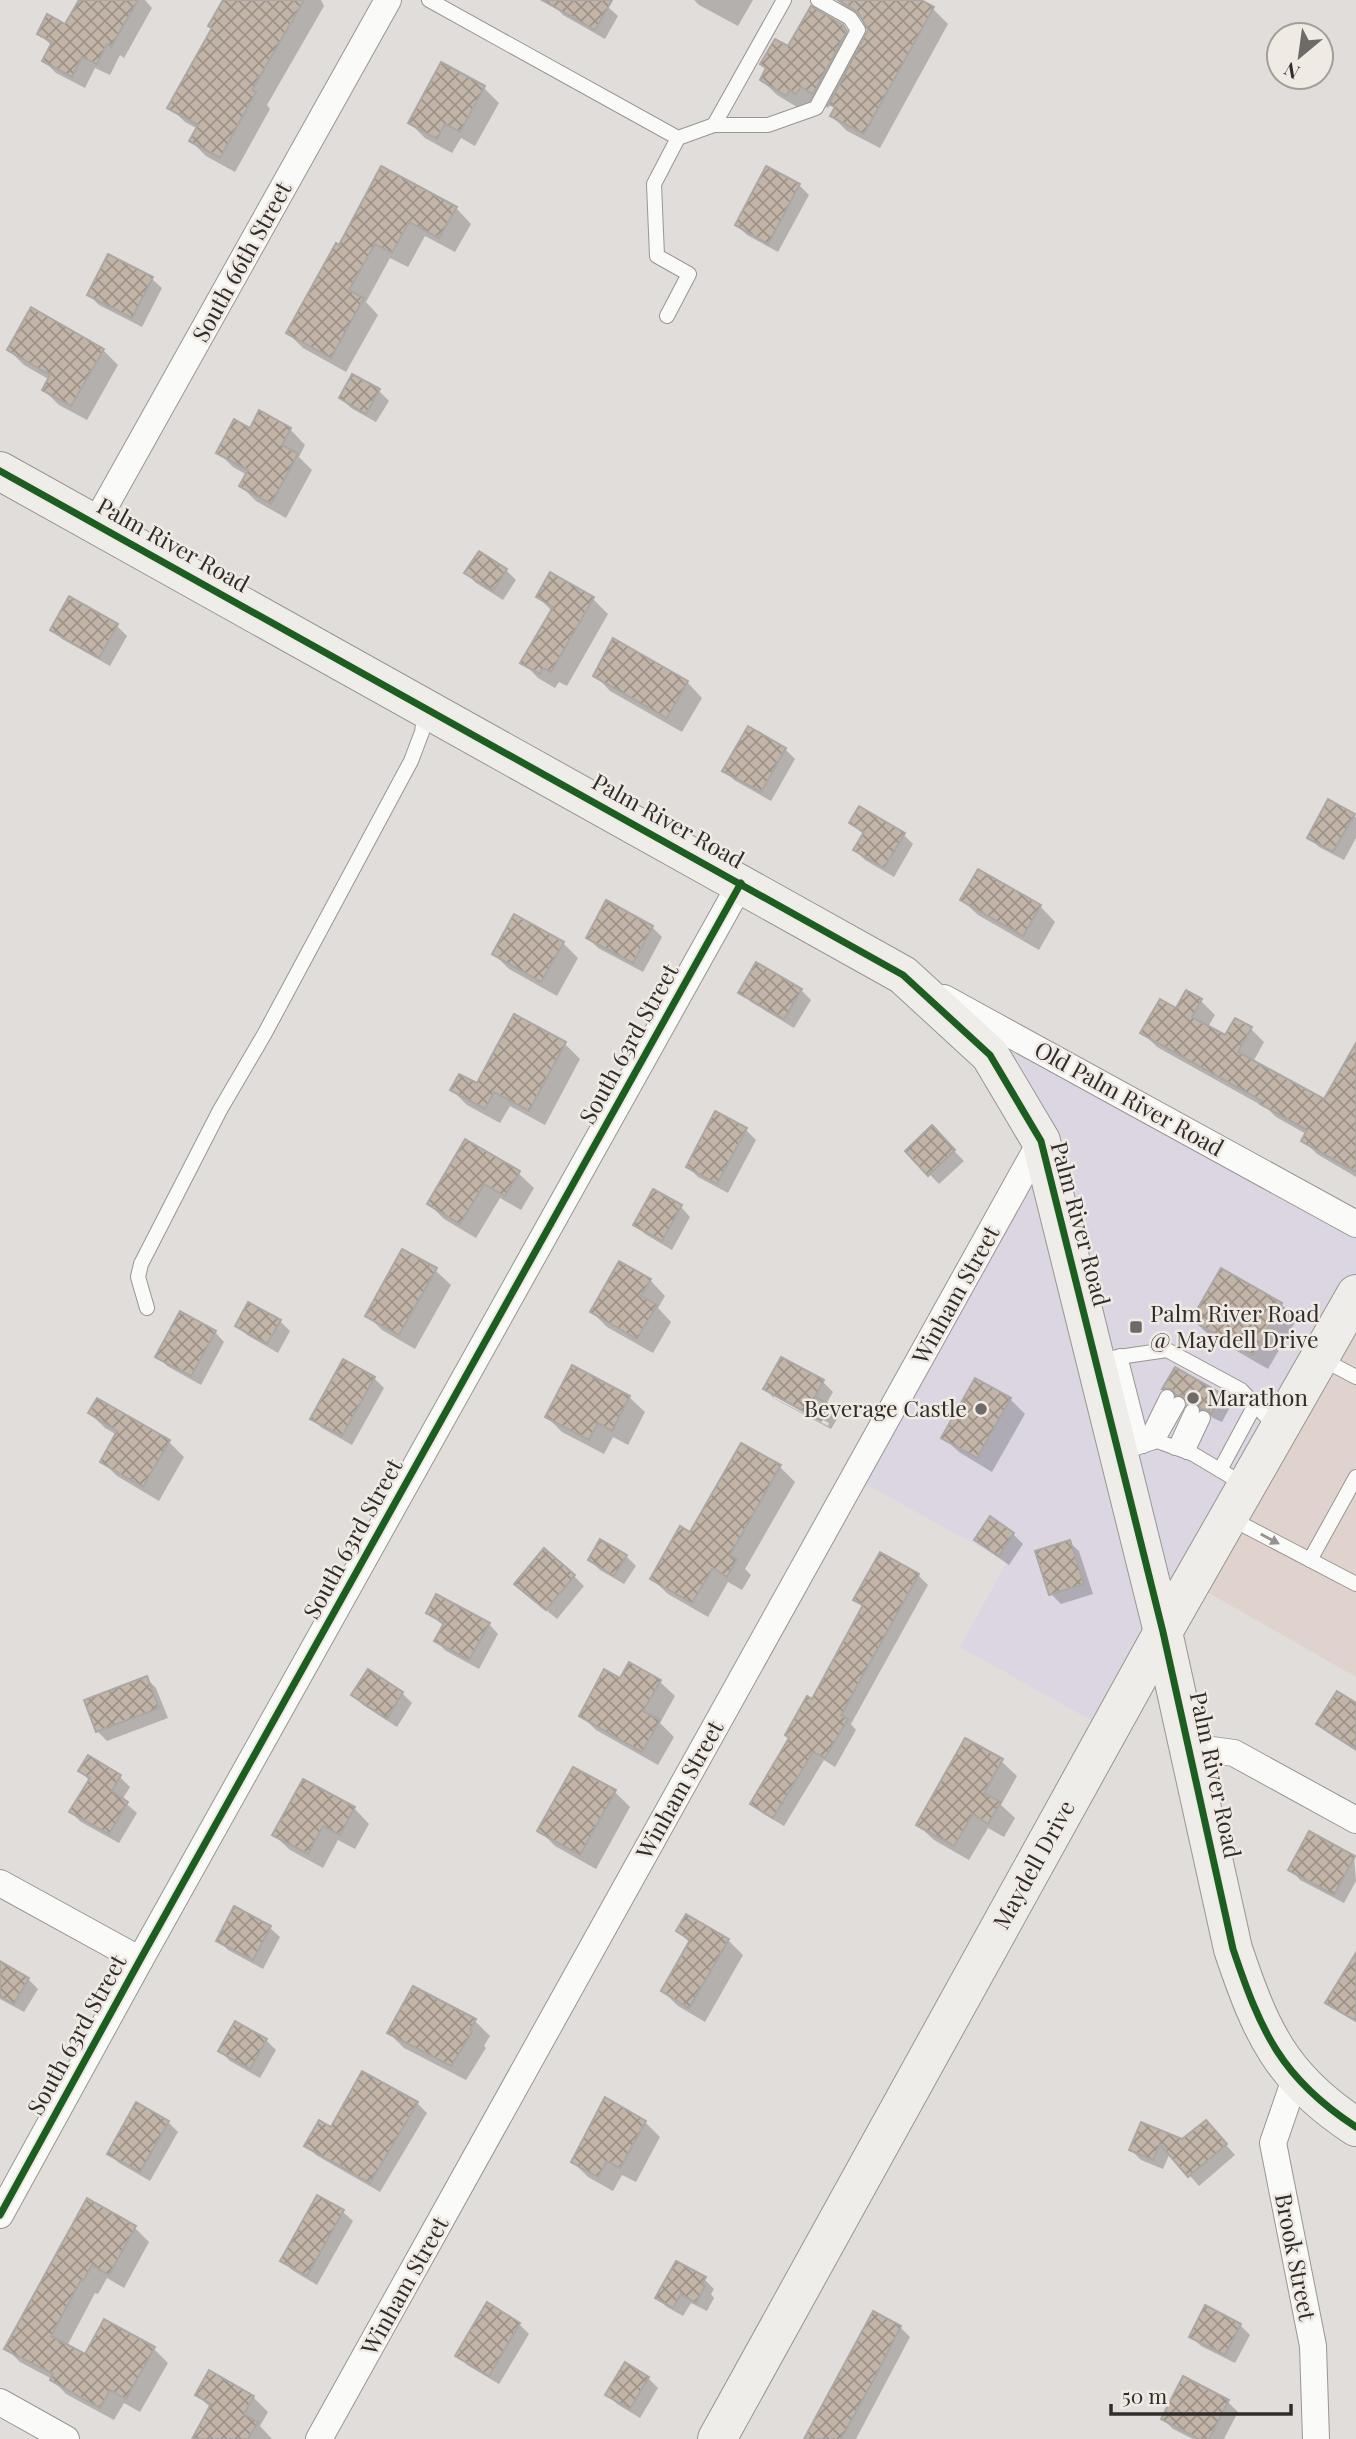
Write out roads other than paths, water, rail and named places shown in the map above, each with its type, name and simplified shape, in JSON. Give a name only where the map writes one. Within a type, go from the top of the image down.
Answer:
[{"type":"street","name":"South 66th Street","points":[[95,524],[388,0]]},
{"type":"street","name":"Palm River Road","points":[[0,471],[903,975],[990,1055],[1041,1141],[1108,1358],[1140,1447],[1163,1632],[1233,1949],[1249,1998],[1270,2042],[1296,2079],[1328,2109],[1356,2127]]},
{"type":"street","name":"South 63rd Street","points":[[0,2215],[139,1960],[741,883]]},
{"type":"street","name":"Old Palm River Road","points":[[903,975],[1356,1224]]},
{"type":"street","name":"Winham Street","points":[[319,2439],[1041,1141]]},
{"type":"street","name":"Maydell Drive","points":[[717,2439],[1163,1632],[1267,1417],[1320,1357],[1356,1294]]},
{"type":"street","points":[[1190,1746],[1234,1753],[1356,1821]]},
{"type":"street","points":[[0,1883],[139,1960]]},
{"type":"street","name":"Brook Street","points":[[1296,2079],[1273,2143],[1313,2346],[1316,2439]]},
{"type":"street","points":[[0,2402],[66,2439]]},
{"type":"lane","points":[[429,0],[678,138]]},
{"type":"lane","points":[[714,125],[784,0]]},
{"type":"lane","points":[[667,316],[688,274],[657,256],[654,184],[678,138],[714,125],[768,125],[816,108],[858,30],[850,18],[818,0]]},
{"type":"lane","points":[[147,1308],[138,1277],[141,1264],[220,1110],[411,761],[422,732],[426,708]]},
{"type":"lane","points":[[1108,1358],[1167,1350],[1189,1368],[1215,1383],[1241,1390],[1267,1417]]},
{"type":"lane","points":[[1320,1357],[1356,1377]]},
{"type":"lane","points":[[1140,1447],[1172,1400]]},
{"type":"lane","points":[[1181,1450],[1198,1414]]},
{"type":"lane","points":[[1140,1447],[1181,1450],[1310,1560],[1356,1584]]},
{"type":"lane","points":[[1310,1560],[1356,1477]]},
{"type":"place","name":"Palm River Road @ Maydell Drive","points":[[1136,1327]]},
{"type":"place","name":"Marathon","points":[[1193,1398]]},
{"type":"place","name":"Beverage Castle","points":[[981,1409]]}]
